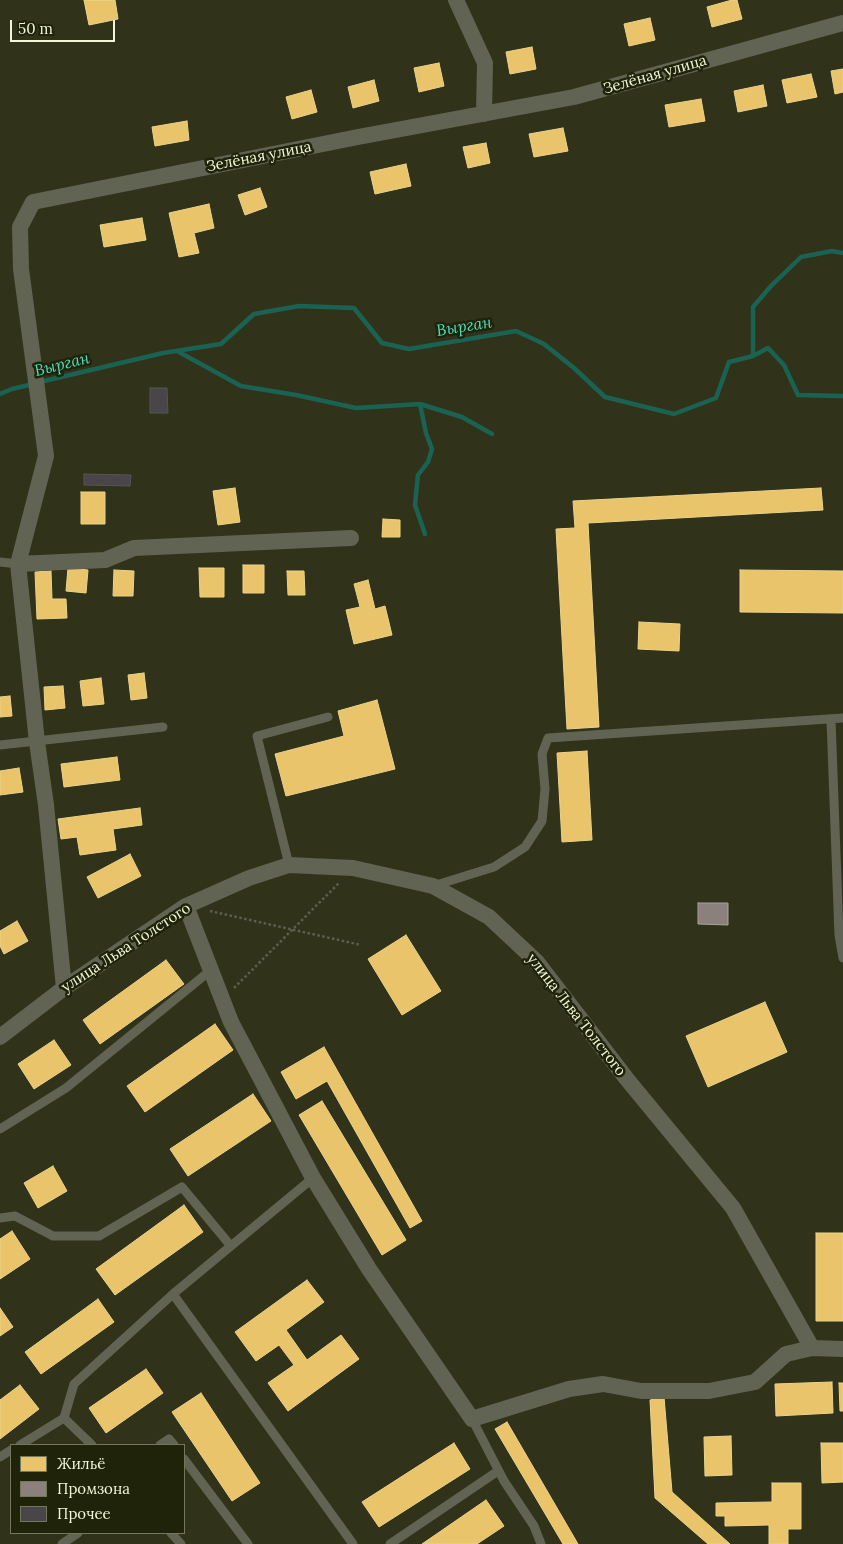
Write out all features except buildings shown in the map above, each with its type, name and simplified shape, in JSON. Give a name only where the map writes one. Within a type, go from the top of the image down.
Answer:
[{"type":"street","points":[[456,0],[484,63],[484,114]]},
{"type":"street","name":"Зелёная улица","points":[[18,564],[46,456],[21,269],[20,227],[33,202],[574,97],[843,23]]},
{"type":"street","points":[[64,988],[46,805],[36,742],[18,564],[105,560],[134,548],[351,538]]},
{"type":"street","name":"улица Льва Толстого","points":[[0,1037],[64,988],[186,906],[250,878],[289,865],[354,868],[433,886],[489,917],[536,961],[626,1078],[733,1208],[812,1348]]},
{"type":"street","points":[[186,906],[231,1022],[313,1178],[369,1269],[472,1419],[570,1389],[603,1384],[641,1391],[709,1391],[755,1382],[786,1354],[812,1348],[843,1349]]},
{"type":"lane","points":[[0,562],[18,564]]},
{"type":"lane","points":[[289,865],[257,736],[328,718]]},
{"type":"lane","points":[[433,886],[494,867],[524,847],[542,822],[545,789],[542,754],[548,738],[843,718]]},
{"type":"lane","points":[[831,720],[840,914],[839,935],[843,958]]},
{"type":"lane","points":[[0,745],[163,727]]},
{"type":"lane","points":[[0,1129],[66,1088],[211,970]]},
{"type":"lane","points":[[22,1444],[64,1418],[74,1384],[173,1294],[313,1178]]},
{"type":"lane","points":[[0,1218],[15,1216],[53,1236],[99,1236],[182,1187],[231,1246]]},
{"type":"lane","points":[[173,1294],[354,1544]]},
{"type":"lane","points":[[64,1418],[91,1444]]},
{"type":"lane","points":[[472,1419],[498,1471],[534,1526],[541,1544]]},
{"type":"lane","points":[[162,1444],[169,1439],[173,1444]]},
{"type":"lane","points":[[185,1460],[248,1544]]},
{"type":"lane","points":[[390,1544],[498,1471]]},
{"type":"lane","points":[[62,1544],[77,1534]]},
{"type":"lane","points":[[172,1534],[181,1544]]},
{"type":"path","points":[[222,999],[354,868]]},
{"type":"path","points":[[186,906],[361,945]]},
{"type":"waterway","name":"Вырган","points":[[40,382],[163,353],[221,344],[254,314],[299,306],[354,308],[382,343],[409,349],[516,331],[544,344],[574,368],[605,397],[674,414],[716,398],[729,362],[753,356],[753,307],[771,286],[801,257],[832,251],[843,253]]},
{"type":"waterway","points":[[753,356],[768,348],[784,365],[798,395],[843,396]]},
{"type":"waterway","points":[[177,351],[241,386],[356,408],[420,404],[462,417],[492,434]]},
{"type":"waterway","name":"Вырган","points":[[0,394],[33,384]]},
{"type":"waterway","points":[[420,404],[426,433],[432,449],[428,462],[418,475],[415,505],[425,534]]}]
